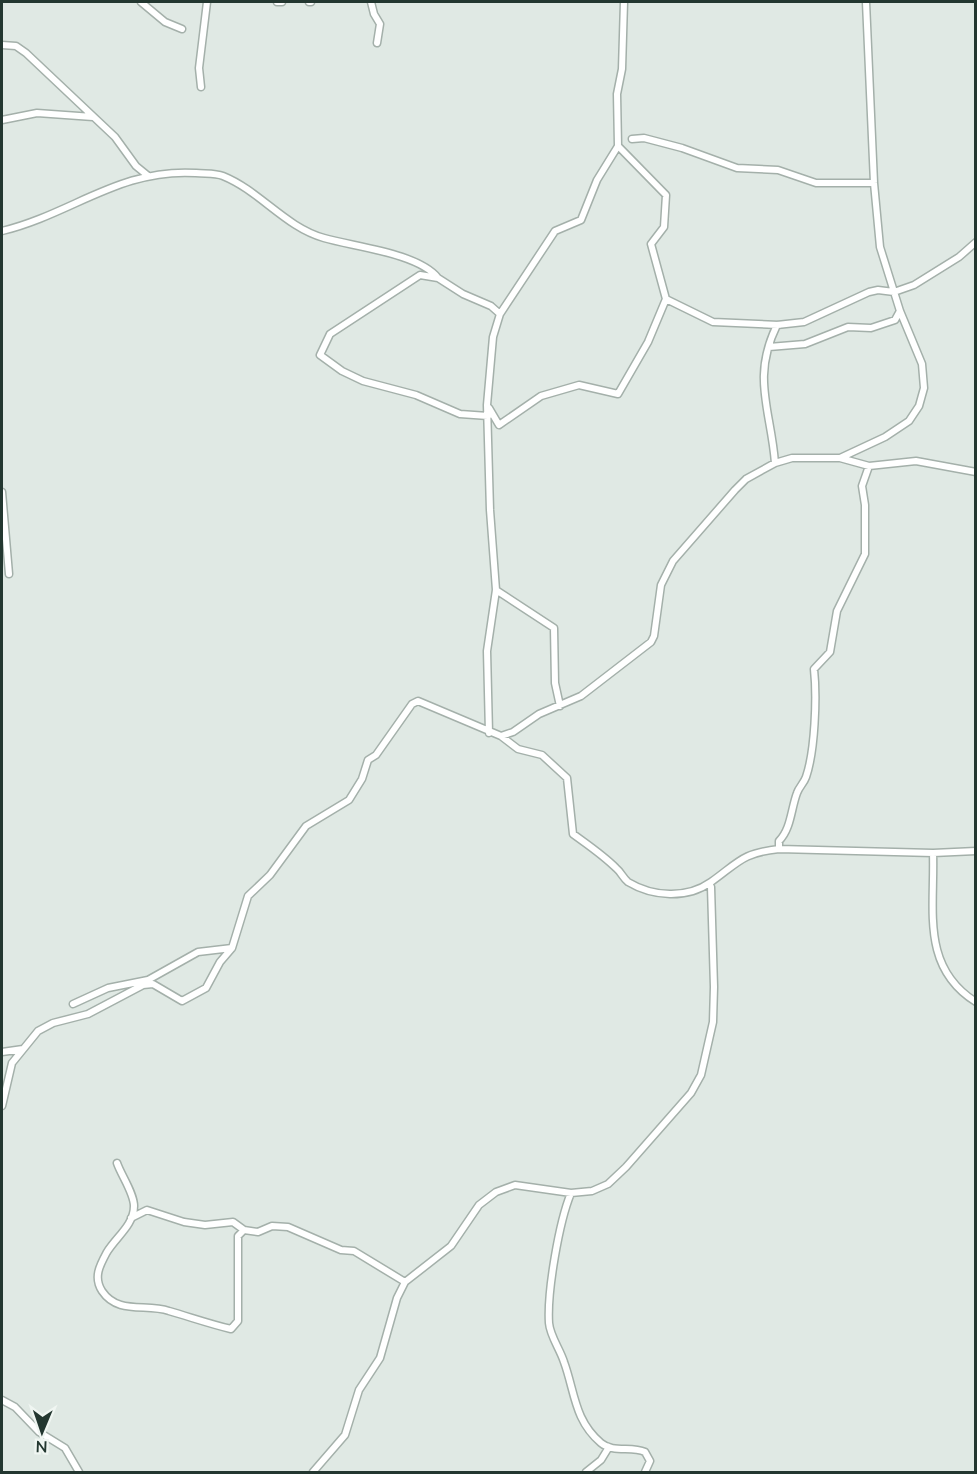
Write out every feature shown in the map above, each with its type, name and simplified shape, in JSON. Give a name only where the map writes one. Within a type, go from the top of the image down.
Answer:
[{"type":"street","points":[[141,2],[165,22],[182,29]]},
{"type":"street","points":[[201,87],[199,68],[207,2]]},
{"type":"street","points":[[371,2],[380,24],[377,43]]},
{"type":"street","points":[[489,733],[487,651],[496,590],[490,510],[487,405],[493,337],[500,314],[555,231],[581,220],[597,180],[618,146],[617,94],[622,69],[624,2]]},
{"type":"street","points":[[840,458],[900,429],[909,421],[919,406],[924,388],[922,364],[900,311],[880,248],[874,183],[866,2]]},
{"type":"street","points":[[2,45],[16,46],[26,53],[116,137],[136,166],[147,175]]},
{"type":"street","points":[[2,120],[37,113],[95,117]]},
{"type":"street","points":[[632,139],[644,138],[682,148],[737,168],[778,170],[816,183],[874,183]]},
{"type":"street","points":[[487,405],[499,424],[541,396],[579,385],[618,394],[648,342],[666,299],[651,244],[664,227],[666,195],[618,146]]},
{"type":"street","points":[[2,231],[41,218],[125,181],[147,175],[163,172],[221,175],[244,186],[301,228],[321,237],[416,261],[431,269],[438,278],[463,294],[491,306],[500,314]]},
{"type":"street","points":[[666,299],[713,322],[779,325],[804,322],[869,292],[878,290],[894,292],[914,285],[938,272],[975,242]]},
{"type":"street","points":[[438,278],[415,276],[330,334],[320,355],[342,371],[363,381],[416,395],[460,414],[488,416]]},
{"type":"street","points":[[769,347],[805,344],[848,327],[877,327],[895,320],[900,311]]},
{"type":"street","points":[[775,463],[764,399],[764,358],[779,325]]},
{"type":"street","points":[[501,736],[513,732],[539,714],[560,706],[597,684],[651,642],[655,632],[661,585],[674,561],[746,479],[775,463],[792,458],[840,458],[869,466],[925,461],[975,472]]},
{"type":"street","points":[[779,849],[779,841],[785,834],[797,790],[806,780],[809,765],[816,691],[814,669],[830,652],[837,611],[865,555],[865,505],[862,486],[869,466]]},
{"type":"street","points":[[2,492],[9,574]]},
{"type":"street","points":[[496,590],[554,628],[555,683],[560,706]]},
{"type":"street","points":[[2,1106],[12,1063],[38,1031],[53,1023],[88,1014],[143,985],[153,984],[182,1001],[206,988],[220,962],[232,948],[248,896],[270,875],[306,826],[349,800],[362,779],[368,760],[376,755],[411,704],[418,701],[453,714],[489,733],[501,736],[518,749],[542,755],[567,778],[573,834],[618,870],[625,880],[641,888],[669,894],[690,893],[709,884],[741,858],[758,852],[779,849],[933,853],[975,851]]},
{"type":"street","points":[[933,853],[933,940],[955,986],[975,1002]]},
{"type":"street","points":[[312,1473],[345,1435],[359,1390],[380,1358],[397,1298],[405,1282],[445,1252],[478,1205],[496,1192],[524,1185],[571,1193],[592,1191],[608,1184],[626,1167],[697,1085],[710,1037],[714,1005],[711,887],[709,884]]},
{"type":"street","points":[[73,1004],[108,988],[148,980],[198,952],[232,948]]},
{"type":"street","points":[[2,1052],[23,1049]]},
{"type":"street","points":[[117,1163],[133,1203],[131,1218],[126,1228],[113,1242],[98,1269],[101,1289],[111,1301],[125,1307],[168,1310],[196,1321],[231,1329],[238,1321],[237,1242],[238,1236],[244,1230]]},
{"type":"street","points":[[571,1193],[559,1238],[549,1326],[564,1363],[580,1418],[601,1444],[645,1452],[650,1461],[645,1473]]},
{"type":"street","points":[[131,1218],[147,1210],[184,1222],[205,1225],[233,1222],[244,1230],[258,1232],[272,1226],[288,1227],[341,1250],[354,1251],[405,1282]]},
{"type":"street","points":[[2,1400],[15,1407],[39,1432],[65,1448],[79,1473]]},
{"type":"street","points":[[586,1473],[601,1460],[609,1447]]}]
